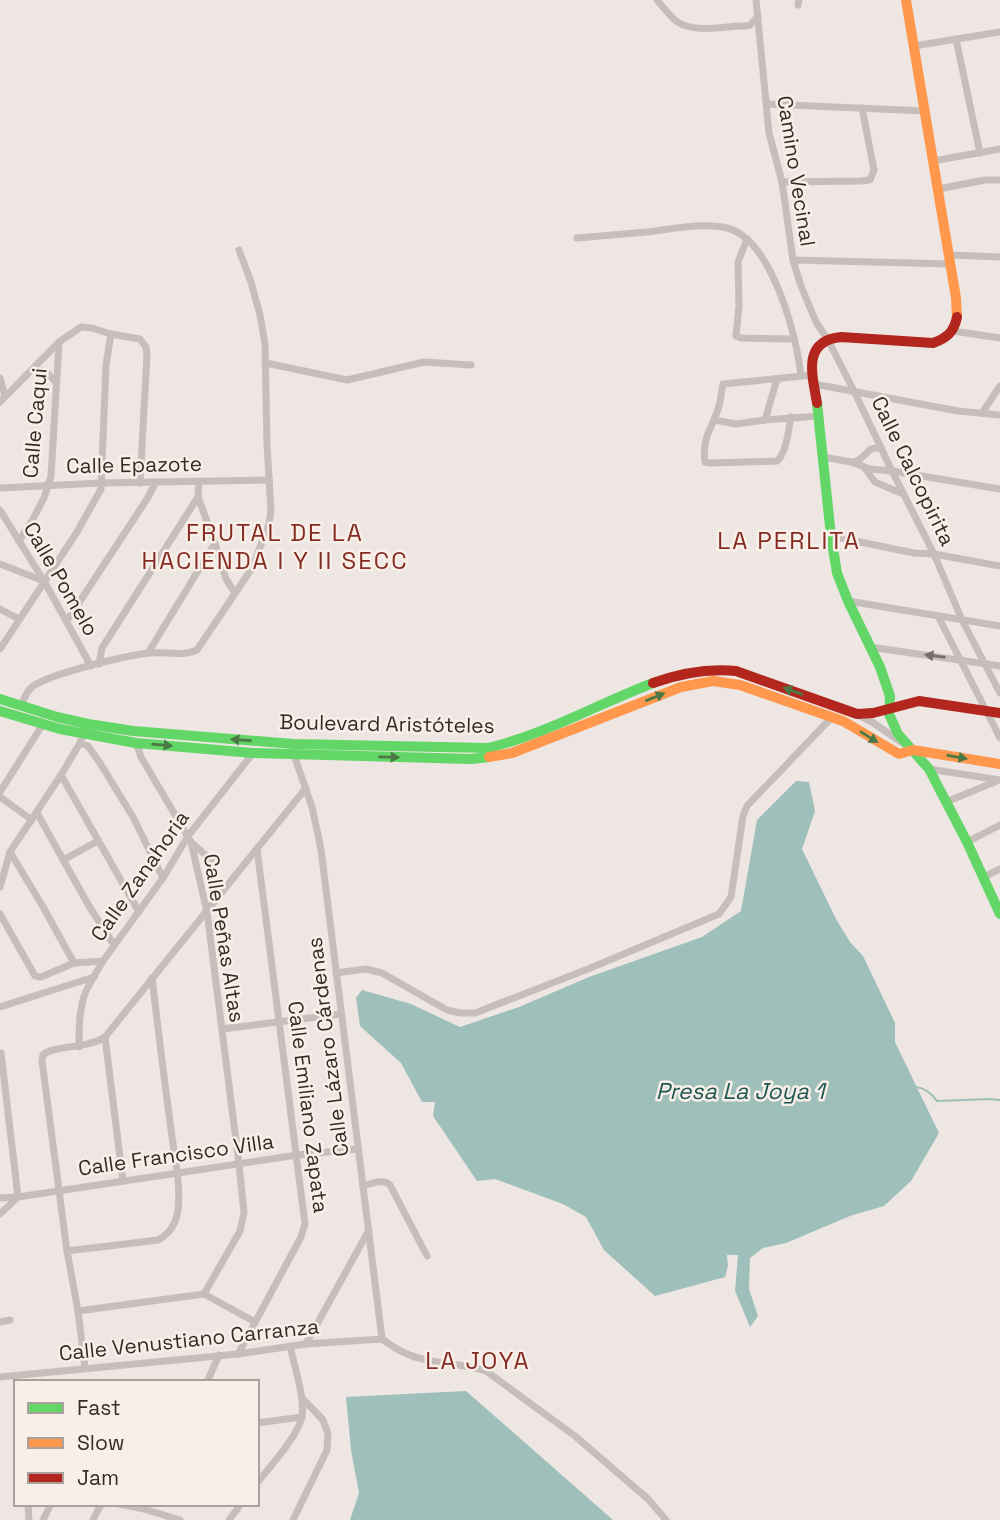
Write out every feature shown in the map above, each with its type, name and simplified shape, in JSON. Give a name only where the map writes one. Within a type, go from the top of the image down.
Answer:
[{"type":"street","points":[[657,0],[673,19],[683,25],[697,28],[747,26],[758,16]]},
{"type":"street","name":"Camino Vecinal","points":[[756,0],[769,133],[782,182],[793,260],[816,322],[828,340]]},
{"type":"street","points":[[906,0],[957,319],[953,331],[944,339],[933,342],[841,337],[820,343],[814,352],[813,380],[837,573],[888,688],[889,714],[898,734],[929,769],[1000,914]]},
{"type":"street","points":[[914,46],[1000,32]]},
{"type":"street","points":[[957,39],[980,153]]},
{"type":"street","points":[[766,104],[925,111]]},
{"type":"street","points":[[782,182],[870,180],[874,170],[862,108]]},
{"type":"street","points":[[933,161],[1000,149]]},
{"type":"street","points":[[938,188],[1000,180]]},
{"type":"street","points":[[577,238],[708,226],[729,228],[747,239],[760,254],[787,313],[801,376]]},
{"type":"street","points":[[747,239],[738,262],[738,314],[735,334],[741,338],[794,339]]},
{"type":"street","points":[[22,705],[26,693],[33,686],[51,677],[148,653],[187,653],[197,650],[251,568],[269,524],[271,510],[266,363],[260,315],[239,250]]},
{"type":"street","points":[[793,260],[1000,257]]},
{"type":"street","points":[[3,399],[59,342],[81,327],[140,339],[147,354],[140,482]]},
{"type":"street","points":[[953,331],[1000,337]]},
{"type":"street","points":[[0,649],[78,532],[102,483],[106,365],[111,334]]},
{"type":"street","name":"Calle Calcopirita","points":[[828,340],[934,554],[962,620],[1000,693]]},
{"type":"street","name":"Calle Caqui","points":[[19,541],[49,485],[59,342]]},
{"type":"street","points":[[266,363],[347,380],[413,363],[471,365]]},
{"type":"street","points":[[34,369],[46,372],[57,383]]},
{"type":"street","points":[[791,417],[779,460],[705,462],[707,435],[719,405],[723,385],[729,382],[801,376],[854,391],[938,408],[1000,415]]},
{"type":"street","points":[[0,378],[3,399]]},
{"type":"street","points":[[765,419],[777,379]]},
{"type":"street","points":[[982,413],[1000,386]]},
{"type":"street","points":[[714,420],[736,424],[765,419],[819,416]]},
{"type":"street","points":[[851,462],[859,460],[871,449],[881,447]]},
{"type":"street","points":[[823,457],[864,467],[1000,489]]},
{"type":"street","points":[[864,467],[875,482],[904,495]]},
{"type":"street","name":"Calle Epazote","points":[[0,488],[269,480]]},
{"type":"street","points":[[199,481],[198,496],[226,579],[234,593]]},
{"type":"street","points":[[67,621],[156,482]]},
{"type":"street","points":[[95,665],[102,648],[198,496]]},
{"type":"street","name":"Calle Pomelo","points":[[0,510],[95,665]]},
{"type":"street","points":[[831,536],[914,553],[1000,566]]},
{"type":"street","points":[[148,653],[215,543]]},
{"type":"street","points":[[0,565],[44,581]]},
{"type":"street","points":[[848,601],[1000,626]]},
{"type":"street","points":[[0,609],[19,619]]},
{"type":"street","points":[[938,616],[1000,738]]},
{"type":"street","points":[[870,647],[1000,666]]},
{"type":"street","name":"Boulevard Aristóteles","points":[[0,699],[135,737],[253,753],[471,759],[512,753],[596,714],[620,698],[652,684],[689,671],[724,669],[857,714],[914,750]]},
{"type":"street","name":"Boulevard Aristóteles","points":[[0,711],[81,738],[135,737],[488,748],[596,714],[624,709],[681,687],[696,683],[721,682],[740,685],[843,721],[899,754],[914,750],[1000,764]]},
{"type":"street","points":[[888,688],[899,695],[919,701],[1000,713]]},
{"type":"street","points":[[620,698],[614,707],[624,709]]},
{"type":"street","points":[[857,714],[873,714],[907,702],[919,701]]},
{"type":"street","points":[[336,974],[366,969],[382,973],[447,1010],[475,1013],[719,914],[731,897],[743,816],[747,806],[832,717]]},
{"type":"street","points":[[43,724],[0,794],[35,817],[114,945]]},
{"type":"street","name":"Calle Peñas Altas","points":[[135,737],[141,757],[189,839],[207,912],[239,1164],[244,1213],[240,1231],[204,1294]]},
{"type":"street","points":[[0,887],[10,852],[35,817],[81,738],[100,763],[132,817],[163,878]]},
{"type":"street","name":"Calle Zanahoria","points":[[0,914],[37,977],[74,963],[103,961],[253,753]]},
{"type":"street","name":"Calle Lázaro Cárdenas","points":[[294,755],[317,825],[321,849],[382,1339]]},
{"type":"street","points":[[929,769],[1000,780]]},
{"type":"street","points":[[61,775],[139,912]]},
{"type":"street","points":[[946,802],[1000,780]]},
{"type":"street","points":[[85,1368],[67,1251],[43,1055],[48,1050],[79,1047],[105,1037],[306,788]]},
{"type":"street","points":[[967,842],[1000,825]]},
{"type":"street","points":[[189,839],[211,860]]},
{"type":"street","points":[[63,860],[98,841]]},
{"type":"street","name":"Calle Emiliano Zapata","points":[[238,1354],[304,1228],[257,849]]},
{"type":"street","points":[[10,852],[74,963]]},
{"type":"street","points":[[984,877],[1000,869]]},
{"type":"street","points":[[79,1047],[82,1003],[103,961]]},
{"type":"street","points":[[0,1007],[94,977]]},
{"type":"street","points":[[67,1251],[158,1240],[165,1237],[176,1220],[176,1174],[152,978]]},
{"type":"street","points":[[222,1029],[341,1014]]},
{"type":"street","points":[[105,1037],[123,1181]]},
{"type":"street","points":[[0,1214],[18,1196],[1,1053]]},
{"type":"street","points":[[0,1127],[9,1126]]},
{"type":"street","name":"Calle Francisco Villa","points":[[0,1198],[297,1155],[358,1149]]},
{"type":"street","points":[[363,1186],[383,1181],[390,1185],[427,1256]]},
{"type":"street","points":[[306,1344],[369,1230]]},
{"type":"street","points":[[78,1311],[204,1294],[255,1322]]},
{"type":"street","points":[[0,1322],[10,1320]]},
{"type":"street","points":[[382,1339],[405,1353],[430,1361],[472,1366],[486,1371],[575,1436],[648,1499],[666,1520]]},
{"type":"street","name":"Calle Venustiano Carranza","points":[[0,1377],[238,1354],[306,1344],[382,1339]]},
{"type":"street","points":[[259,1480],[292,1438],[302,1417],[301,1398],[290,1346]]},
{"type":"street","points":[[208,1380],[219,1355]]},
{"type":"street","points":[[293,1520],[327,1450],[328,1434],[323,1420],[301,1398]]},
{"type":"street","points":[[259,1423],[302,1417]]},
{"type":"street","points":[[146,1507],[180,1520]]},
{"type":"water","name":"Presa La Joya 1","points":[[796,781],[809,782],[815,811],[802,849],[836,919],[850,942],[863,956],[895,1023],[895,1042],[939,1133],[911,1181],[884,1206],[850,1216],[786,1243],[763,1248],[750,1258],[749,1289],[758,1316],[750,1327],[735,1291],[738,1255],[727,1255],[725,1277],[655,1296],[604,1250],[586,1217],[563,1204],[495,1179],[477,1181],[433,1116],[435,1102],[422,1102],[401,1063],[360,1026],[356,998],[362,990],[411,1004],[460,1027],[702,937],[741,911],[757,820]]},
{"type":"water","points":[[466,1391],[613,1520],[350,1520],[359,1493],[351,1450],[346,1397]]},
{"type":"waterway","points":[[916,1087],[928,1092],[937,1101],[1000,1100]]},
{"type":"traffic: fast","points":[[817,403],[837,573],[880,667],[890,696],[889,714],[898,734],[929,769],[1000,914]]},
{"type":"traffic: fast","points":[[0,699],[57,717],[133,731],[294,744],[488,748],[551,727],[653,683]]},
{"type":"traffic: fast","points":[[0,711],[60,729],[136,743],[253,753],[471,759],[489,757]]},
{"type":"traffic: slow","points":[[906,0],[957,317]]},
{"type":"traffic: slow","points":[[489,757],[512,753],[681,687],[713,681],[740,685],[843,721],[899,754],[913,750],[1000,764]]},
{"type":"traffic: jam","points":[[817,403],[812,361],[820,345],[841,337],[933,343],[949,334],[957,317]]},
{"type":"traffic: jam","points":[[653,683],[694,672],[736,671],[857,714],[873,713],[919,701],[1000,713]]},
{"type":"district","name":"LA PERLITA","points":[[789,541]]},
{"type":"district","name":"FRUTAL DE LA HACIENDA I Y II SECC","points":[[275,547]]},
{"type":"district","name":"LA JOYA","points":[[478,1361]]}]
